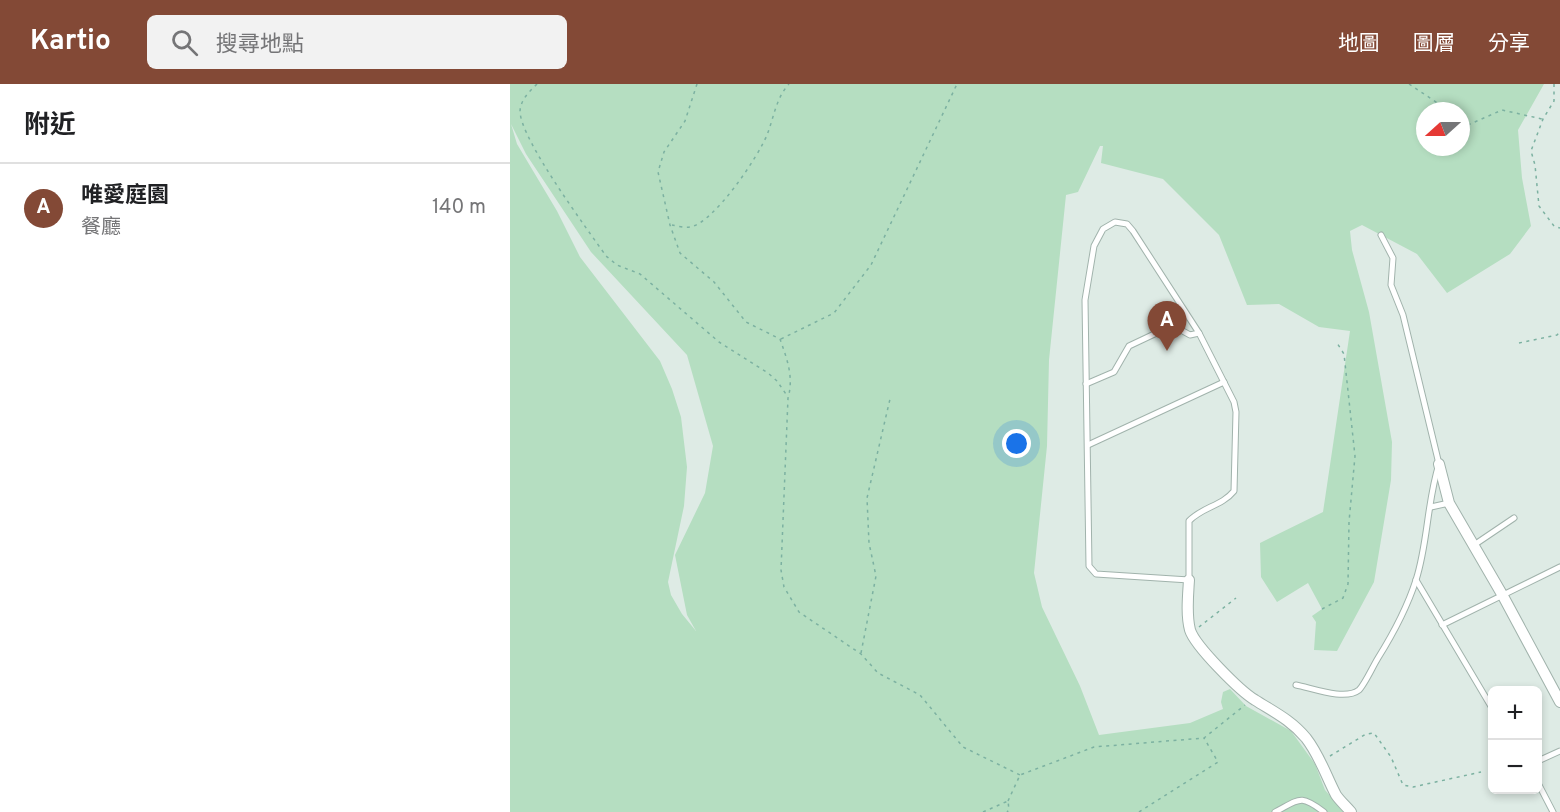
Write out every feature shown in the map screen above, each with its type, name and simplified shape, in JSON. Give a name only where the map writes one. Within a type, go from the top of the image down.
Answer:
[{"type":"street","points":[[1439,464],[1449,503],[1503,596],[1560,702]]},
{"type":"street","points":[[1189,580],[1190,631],[1205,652],[1253,699],[1285,717],[1305,738],[1321,761],[1337,796],[1351,812]]},
{"type":"lane","points":[[1121,222],[1127,224],[1133,231],[1199,333],[1224,382],[1234,402],[1236,412],[1234,491],[1227,499],[1196,513],[1189,521],[1189,580],[1096,574],[1089,566],[1085,300],[1094,246],[1102,229],[1108,224],[1121,222]]},
{"type":"lane","points":[[1296,686],[1336,694],[1347,694],[1359,690],[1394,634],[1416,580],[1431,507],[1433,483],[1439,464],[1403,315],[1391,285],[1393,258],[1381,235]]},
{"type":"lane","points":[[1086,384],[1114,372],[1129,346],[1165,329],[1181,330],[1190,335],[1199,333]]},
{"type":"lane","points":[[1088,445],[1224,382]]},
{"type":"lane","points":[[1431,507],[1449,503]]},
{"type":"lane","points":[[1474,545],[1514,518]]},
{"type":"lane","points":[[1442,625],[1560,567]]},
{"type":"lane","points":[[1416,580],[1488,701]]},
{"type":"lane","points":[[1542,759],[1560,751]]},
{"type":"lane","points":[[1542,791],[1553,812]]},
{"type":"lane","points":[[1275,812],[1299,799],[1309,800],[1324,812]]},
{"type":"path","points":[[537,84],[524,97],[520,111],[522,121],[535,150],[606,256],[617,265],[640,274],[719,342],[768,373],[777,381],[788,398]]},
{"type":"path","points":[[697,84],[685,120],[664,152],[658,172],[670,225],[680,253],[714,282],[746,322],[780,339],[789,366],[791,388],[788,398],[781,570],[784,587],[799,612],[861,654],[878,673],[920,694],[963,747],[1020,775]]},
{"type":"path","points":[[670,225],[691,227],[707,219],[727,196],[757,155],[781,93],[789,84]]},
{"type":"path","points":[[780,339],[834,313],[871,265],[957,84]]},
{"type":"path","points":[[1408,84],[1436,102]]},
{"type":"path","points":[[1554,84],[1554,101],[1543,119],[1531,151],[1535,165],[1539,206],[1554,226],[1560,228]]},
{"type":"path","points":[[1470,124],[1502,110],[1543,119]]},
{"type":"path","points":[[1519,343],[1557,335],[1560,332]]},
{"type":"path","points":[[1322,609],[1343,598],[1348,584],[1349,522],[1355,456],[1344,354],[1337,343]]},
{"type":"path","points":[[861,654],[876,576],[869,543],[867,498],[890,399]]},
{"type":"path","points":[[1190,631],[1204,624],[1236,598]]},
{"type":"path","points":[[1007,812],[1009,810],[1008,801],[1020,775],[1094,747],[1204,738],[1253,699]]},
{"type":"path","points":[[1321,761],[1366,734],[1374,733],[1391,757],[1403,785],[1413,787],[1481,772]]},
{"type":"path","points":[[1139,812],[1218,762],[1204,738]]},
{"type":"path","points":[[983,812],[1008,801]]},
{"type":"green space","points":[[510,84],[1544,84],[1518,130],[1522,178],[1531,226],[1510,254],[1447,293],[1417,254],[1362,225],[1350,231],[1352,250],[1369,312],[1392,442],[1391,480],[1374,582],[1337,651],[1314,650],[1316,622],[1312,616],[1322,609],[1308,583],[1277,602],[1261,577],[1260,543],[1323,512],[1350,331],[1319,327],[1279,304],[1247,305],[1219,235],[1163,179],[1101,163],[1103,146],[1100,146],[1078,192],[1066,195],[1049,360],[1047,446],[1034,573],[1042,607],[1080,686],[1099,735],[1190,723],[1223,709],[1221,702],[1223,692],[1230,689],[1246,706],[1291,731],[1315,764],[1325,790],[1344,812],[510,812]],"holes":[[[511,124],[526,154],[591,252],[687,355],[713,446],[705,493],[675,555],[687,615],[696,631],[682,614],[671,595],[668,582],[684,506],[687,467],[681,417],[672,389],[660,361],[580,257],[557,211],[517,144]]]},
{"type":"place","name":"唯愛庭園","points":[[1167,351]]}]
